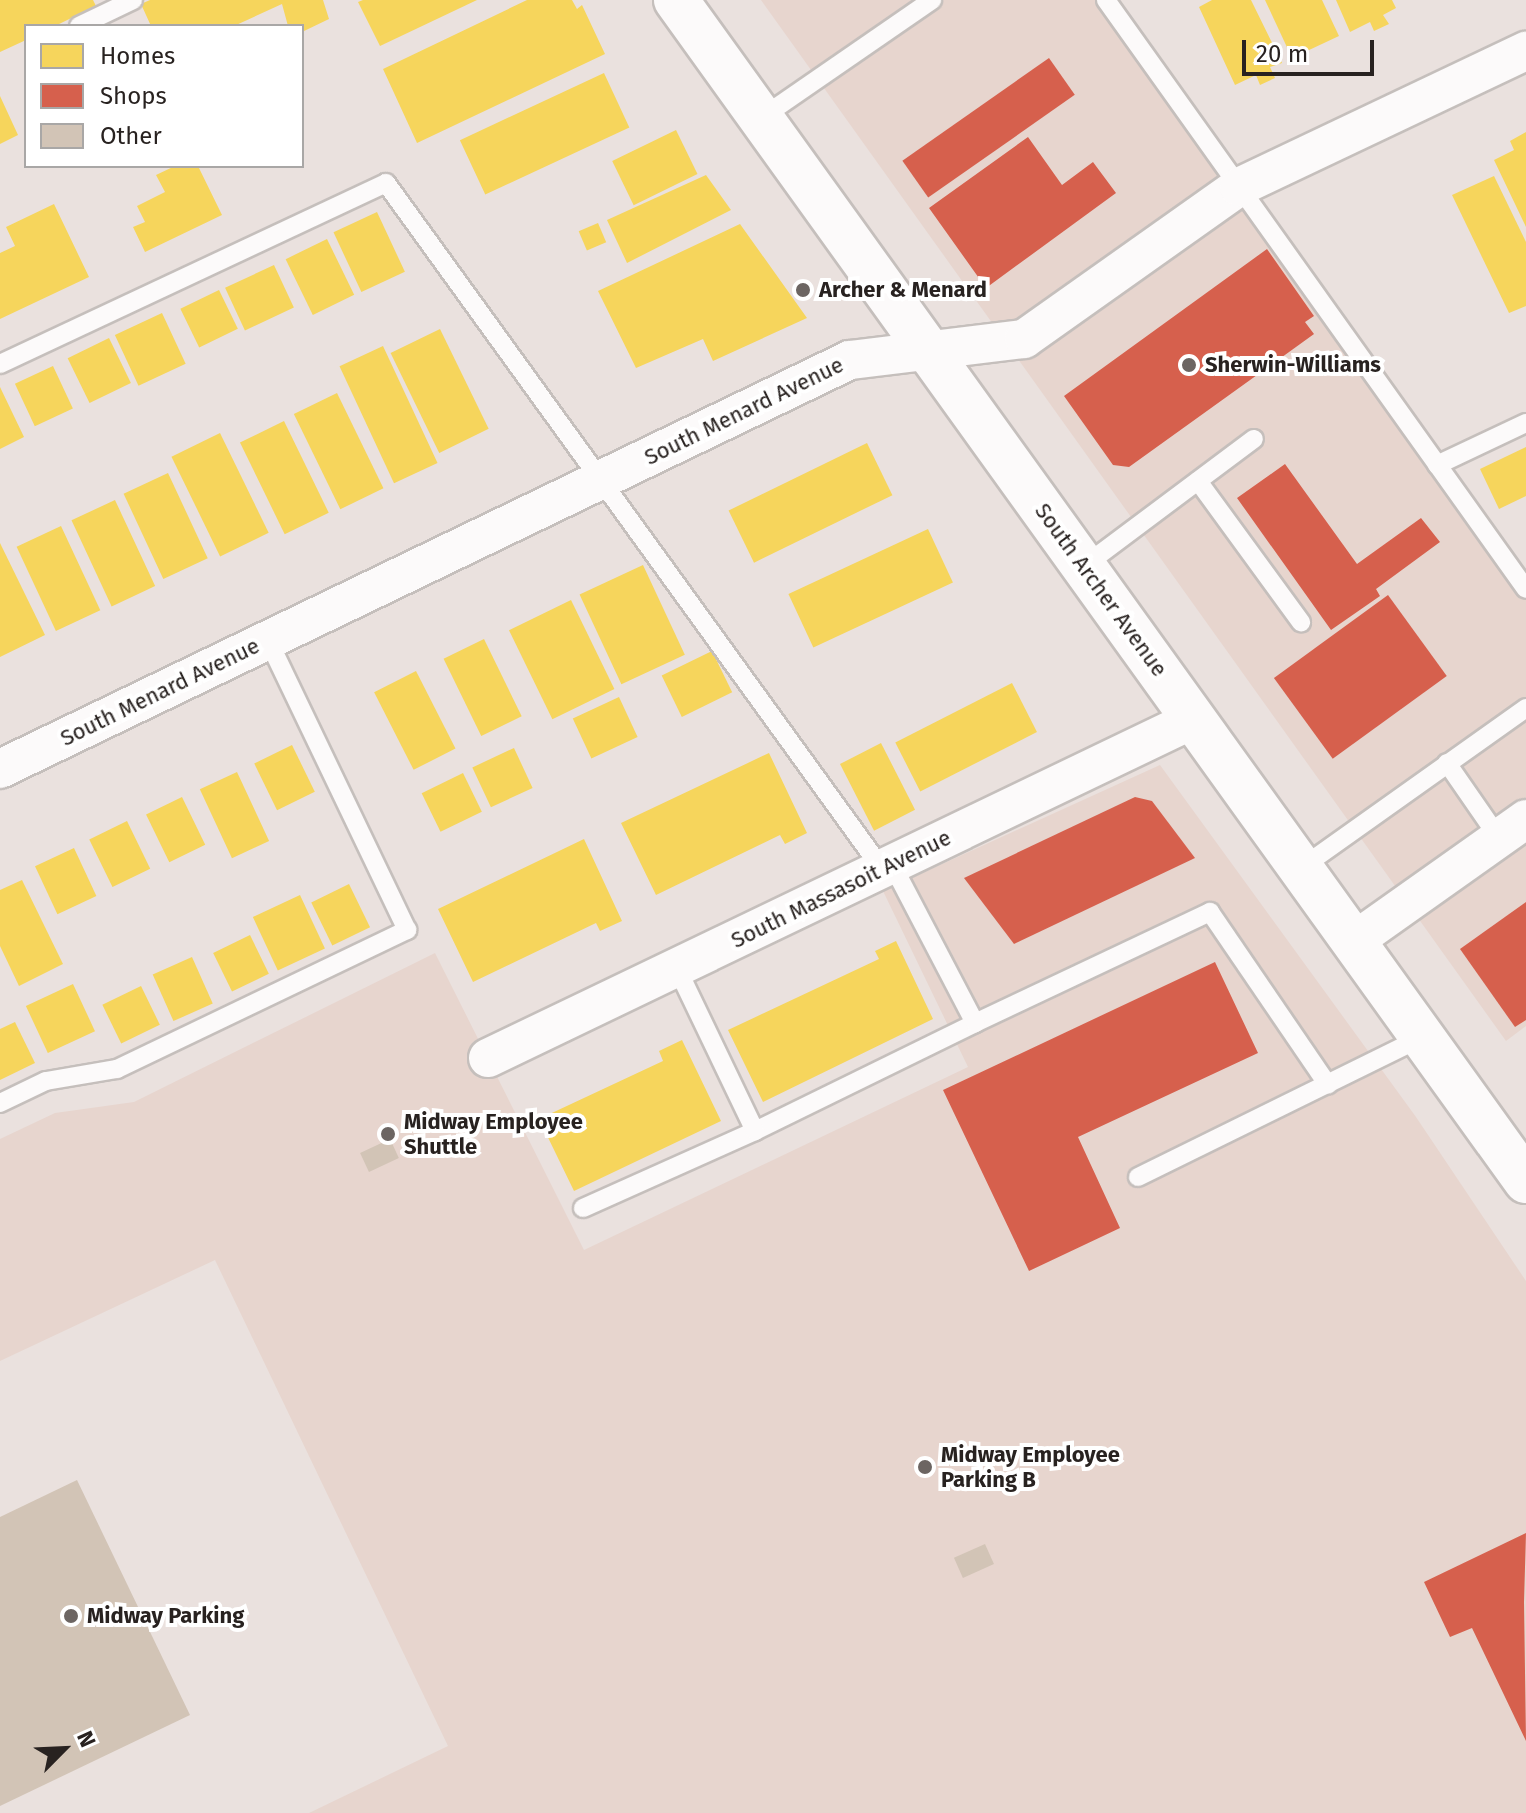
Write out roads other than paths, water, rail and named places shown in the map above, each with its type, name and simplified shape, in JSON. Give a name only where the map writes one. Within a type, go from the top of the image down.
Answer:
[{"type":"main road","name":"South Archer Avenue","points":[[676,0],[1526,1181]]},
{"type":"street","name":"South Menard Avenue","points":[[4,758],[268,640],[850,360],[1024,339],[1239,187],[1526,51]]},
{"type":"street","name":"South Massasoit Avenue","points":[[488,1058],[1194,719]]},
{"type":"street","points":[[1354,941],[1512,829]]},
{"type":"lane","points":[[83,24],[133,0]]},
{"type":"lane","points":[[761,118],[932,0]]},
{"type":"lane","points":[[1106,0],[1526,589]]},
{"type":"lane","points":[[0,364],[386,183],[887,867],[975,1023]]},
{"type":"lane","points":[[1437,465],[1526,423]]},
{"type":"lane","points":[[1084,566],[1254,439]]},
{"type":"lane","points":[[1198,481],[1301,622]]},
{"type":"lane","points":[[0,1103],[46,1081],[117,1069],[407,930],[268,640]]},
{"type":"lane","points":[[1301,868],[1526,708]]},
{"type":"lane","points":[[1447,763],[1512,829]]},
{"type":"lane","points":[[583,1208],[755,1131],[1210,912],[1328,1085]]},
{"type":"lane","points":[[677,968],[755,1131]]},
{"type":"lane","points":[[1138,1177],[1423,1037]]},
{"type":"place","name":"Archer & Menard","points":[[803,290]]},
{"type":"place","name":"Sherwin-Williams","points":[[1189,365]]},
{"type":"place","name":"Midway Employee Shuttle","points":[[388,1134]]},
{"type":"place","name":"Midway Employee Parking B","points":[[925,1467]]},
{"type":"place","name":"Midway Parking","points":[[71,1616]]}]
